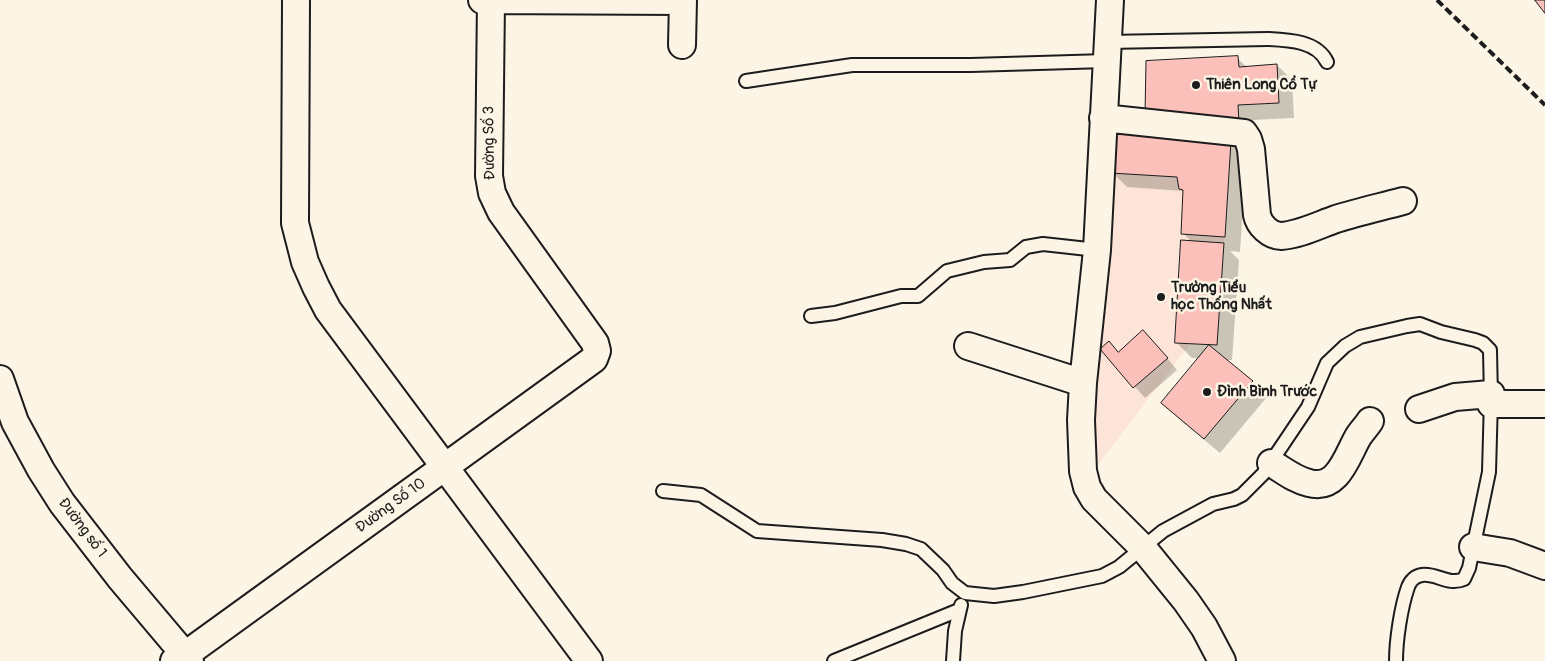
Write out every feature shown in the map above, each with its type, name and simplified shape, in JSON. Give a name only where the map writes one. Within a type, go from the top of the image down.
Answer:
[{"type":"street","points":[[296,0],[295,223],[305,262],[316,288],[328,310],[589,661]]},
{"type":"street","points":[[482,0],[683,1],[682,44]]},
{"type":"street","name":"Đường Số 3","points":[[491,0],[489,176],[492,193],[501,212],[596,343]]},
{"type":"street","points":[[1110,0],[1097,250],[1083,383],[1081,450],[1087,487],[1094,499],[1105,511],[1143,548],[1204,627],[1222,661]]},
{"type":"street","points":[[1103,118],[1244,133],[1251,149],[1258,220],[1271,234],[1280,236],[1296,233],[1339,218],[1403,201]]},
{"type":"street","name":"Đường Số 10","points":[[183,659],[594,359],[597,350],[596,343]]},
{"type":"street","points":[[968,346],[1083,383]]},
{"type":"street","name":"Đường số 1","points":[[0,379],[14,422],[62,503],[183,659]]},
{"type":"street","points":[[1419,409],[1454,397],[1545,404]]},
{"type":"street","points":[[1271,463],[1293,477],[1309,484],[1320,484],[1329,481],[1343,467],[1358,437],[1370,421]]},
{"type":"street","points":[[1473,547],[1510,553],[1545,566]]},
{"type":"lane","points":[[746,81],[852,64],[971,65],[1268,38],[1304,44],[1317,50],[1327,62]]},
{"type":"lane","points":[[811,316],[835,313],[901,296],[918,296],[947,271],[984,262],[1010,260],[1026,247],[1043,244],[1097,250]]},
{"type":"lane","points":[[663,491],[701,495],[757,531],[882,540],[921,549],[938,565],[952,583],[965,594],[994,596],[1102,576],[1119,567],[1153,538],[1171,526],[1213,504],[1242,495],[1271,463],[1308,407],[1327,363],[1345,346],[1360,337],[1420,324],[1441,332],[1483,343],[1490,350],[1489,472],[1469,568],[1464,579],[1452,582],[1430,575],[1414,578],[1408,586],[1400,621],[1396,661]]},
{"type":"lane","points":[[953,661],[955,631],[959,610],[965,594]]},
{"type":"lane","points":[[834,661],[959,610]]},
{"type":"shaded area","name":"Trường Tiểu học Thống Nhất","points":[[1112,129],[1231,141],[1217,345],[1190,344],[1092,473],[1090,434]]},
{"type":"building","points":[[1535,0],[1545,0],[1545,13]]},
{"type":"building","name":"Thiên Long Cổ Tự","points":[[1238,56],[1239,67],[1277,64],[1279,103],[1238,105],[1239,123],[1145,114],[1146,61]]},
{"type":"building","points":[[1112,129],[1231,141],[1225,237],[1181,234],[1183,190],[1179,189],[1177,177],[1110,173]]},
{"type":"building","points":[[1181,240],[1224,243],[1217,345],[1175,343]]},
{"type":"building","points":[[1143,330],[1168,358],[1133,388],[1100,349],[1109,341],[1118,352]]},
{"type":"building","name":"Đình Bình Trước","points":[[1209,345],[1253,381],[1204,439],[1161,403]]},
{"type":"railway","points":[[1437,0],[1545,105]]},
{"type":"place","name":"Thiên Long Cổ Tự","points":[[1196,85]]},
{"type":"place","name":"Trường Tiểu học Thống Nhất","points":[[1161,297]]},
{"type":"place","name":"Đình Bình Trước","points":[[1207,392]]}]
